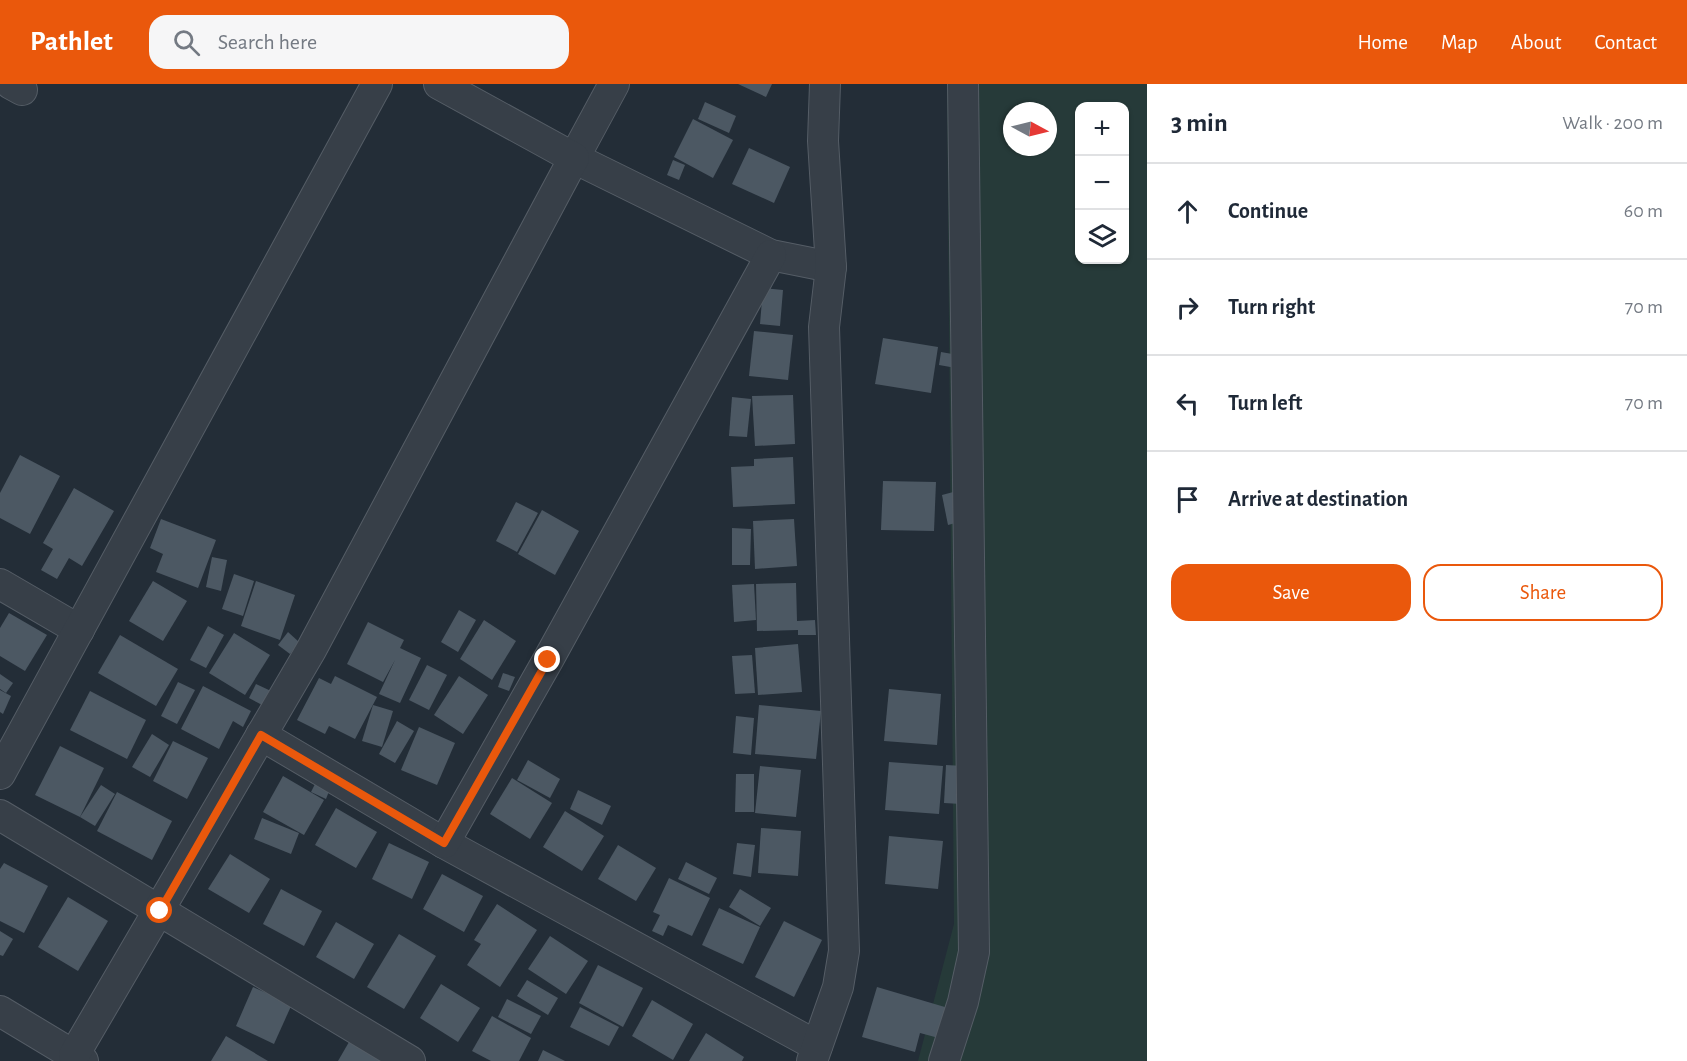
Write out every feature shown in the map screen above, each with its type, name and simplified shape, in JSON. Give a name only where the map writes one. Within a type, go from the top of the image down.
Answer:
[{"type":"street","points":[[0,774],[377,84]]},
{"type":"street","points":[[439,84],[574,158],[771,255],[831,267]]},
{"type":"street","points":[[0,1011],[79,1058],[160,911],[317,639],[614,84]]},
{"type":"street","points":[[261,735],[444,843],[814,1053],[838,987],[844,951],[824,327],[831,267],[823,141],[825,84]]},
{"type":"street","points":[[944,1061],[963,1002],[974,952],[963,84]]},
{"type":"street","points":[[444,843],[771,255]]},
{"type":"street","points":[[0,584],[79,630]]},
{"type":"street","points":[[0,815],[410,1061]]},
{"type":"green space","points":[[947,84],[1147,84],[1147,1061],[918,1061],[954,924]]},
{"type":"building","points":[[738,84],[772,84],[766,97]]},
{"type":"building","points":[[705,102],[736,116],[729,133],[698,119]]},
{"type":"building","points":[[693,119],[733,140],[713,178],[674,157]]},
{"type":"building","points":[[749,148],[790,167],[774,203],[732,184]]},
{"type":"building","points":[[673,160],[685,165],[679,180],[667,175]]},
{"type":"building","points":[[763,288],[783,290],[780,326],[760,324]]},
{"type":"building","points":[[754,331],[793,335],[788,380],[749,376]]},
{"type":"building","points":[[883,338],[938,347],[931,393],[875,384]]},
{"type":"building","points":[[941,352],[958,355],[956,368],[939,365]]},
{"type":"building","points":[[793,395],[795,444],[755,446],[752,396]]},
{"type":"building","points":[[732,397],[751,399],[747,437],[729,436]]},
{"type":"building","points":[[20,455],[60,476],[30,534],[0,518],[0,493]]},
{"type":"building","points":[[793,457],[795,504],[733,507],[731,467],[754,466],[754,459]]},
{"type":"building","points":[[883,481],[936,482],[934,531],[881,530]]},
{"type":"building","points":[[74,488],[114,511],[82,566],[69,558],[57,579],[41,570],[53,549],[43,543]]},
{"type":"building","points":[[957,491],[963,521],[948,525],[942,495]]},
{"type":"building","points":[[516,502],[538,513],[517,552],[496,541]]},
{"type":"building","points":[[542,510],[579,531],[555,575],[518,554]]},
{"type":"building","points":[[161,519],[216,540],[198,588],[156,572],[163,554],[150,548]]},
{"type":"building","points":[[794,519],[797,566],[755,569],[753,521]]},
{"type":"building","points":[[732,528],[751,529],[750,565],[732,565]]},
{"type":"building","points":[[212,557],[227,560],[221,591],[206,587]]},
{"type":"building","points":[[234,574],[254,581],[243,616],[222,609]]},
{"type":"building","points":[[153,581],[187,601],[163,641],[129,621]]},
{"type":"building","points":[[256,581],[295,595],[280,640],[241,626]]},
{"type":"building","points":[[796,583],[797,621],[815,620],[816,635],[798,635],[798,630],[757,631],[756,584]]},
{"type":"building","points":[[754,584],[756,620],[734,622],[732,585]]},
{"type":"building","points":[[459,610],[476,620],[458,652],[441,642]]},
{"type":"building","points":[[9,613],[47,635],[25,671],[0,656],[0,628]]},
{"type":"building","points":[[484,620],[516,641],[492,680],[460,659]]},
{"type":"building","points":[[368,622],[404,640],[400,648],[421,658],[400,703],[379,694],[395,660],[383,682],[347,664]]},
{"type":"building","points":[[208,626],[224,635],[206,668],[190,660]]},
{"type":"building","points":[[288,632],[299,642],[290,654],[278,645]]},
{"type":"building","points":[[234,633],[270,655],[245,695],[209,673]]},
{"type":"building","points":[[120,635],[178,669],[156,706],[98,673]]},
{"type":"building","points":[[798,644],[802,692],[758,695],[755,648]]},
{"type":"building","points":[[752,655],[755,693],[735,694],[732,656]]},
{"type":"building","points":[[427,665],[447,675],[429,710],[409,700]]},
{"type":"building","points":[[503,673],[515,677],[509,691],[498,687]]},
{"type":"building","points":[[0,674],[13,683],[6,693],[0,689]]},
{"type":"building","points":[[335,676],[377,697],[355,739],[329,726],[325,734],[297,720],[319,678],[331,684]]},
{"type":"building","points":[[459,676],[488,695],[463,734],[434,715]]},
{"type":"building","points":[[178,682],[195,690],[177,724],[161,716]]},
{"type":"building","points":[[256,684],[271,691],[264,706],[249,698]]},
{"type":"building","points":[[203,686],[251,711],[243,727],[233,721],[219,749],[181,729]]},
{"type":"building","points":[[889,689],[941,694],[937,745],[884,741]]},
{"type":"building","points":[[0,690],[11,696],[3,714],[0,712]]},
{"type":"building","points":[[90,691],[146,720],[127,759],[70,730]]},
{"type":"building","points":[[373,705],[393,711],[382,747],[362,741]]},
{"type":"building","points":[[759,705],[821,711],[816,759],[755,754]]},
{"type":"building","points":[[736,716],[754,718],[751,755],[733,753]]},
{"type":"building","points":[[397,721],[414,731],[395,763],[379,754]]},
{"type":"building","points":[[419,727],[455,743],[437,785],[401,770]]},
{"type":"building","points":[[152,734],[169,745],[150,777],[132,767]]},
{"type":"building","points":[[173,741],[208,758],[187,799],[153,781]]},
{"type":"building","points":[[60,746],[104,768],[80,817],[35,795]]},
{"type":"building","points":[[528,760],[560,779],[550,798],[517,780]]},
{"type":"building","points":[[889,762],[943,766],[939,814],[885,810]]},
{"type":"building","points":[[946,765],[964,766],[961,804],[944,803]]},
{"type":"building","points":[[760,766],[801,770],[796,817],[755,813]]},
{"type":"building","points":[[736,774],[754,774],[754,812],[735,812]]},
{"type":"building","points":[[283,776],[324,800],[304,835],[263,812]]},
{"type":"building","points":[[512,778],[552,803],[530,839],[490,814]]},
{"type":"building","points":[[317,780],[331,786],[326,799],[311,792]]},
{"type":"building","points":[[101,785],[115,794],[95,826],[80,817]]},
{"type":"building","points":[[578,790],[611,806],[602,825],[570,809]]},
{"type":"building","points":[[117,792],[172,821],[152,860],[97,831]]},
{"type":"building","points":[[336,808],[377,832],[356,868],[315,845]]},
{"type":"building","points":[[565,811],[604,836],[582,871],[543,847]]},
{"type":"building","points":[[262,818],[299,833],[291,854],[254,839]]},
{"type":"building","points":[[761,828],[801,831],[798,876],[758,873]]},
{"type":"building","points":[[889,836],[943,841],[938,889],[885,884]]},
{"type":"building","points":[[389,843],[429,862],[412,899],[372,879]]},
{"type":"building","points":[[737,843],[755,845],[751,877],[733,874]]},
{"type":"building","points":[[618,845],[656,868],[636,901],[598,879]]},
{"type":"building","points":[[230,854],[270,879],[249,913],[208,889]]},
{"type":"building","points":[[686,862],[717,878],[709,894],[678,879]]},
{"type":"building","points":[[4,863],[48,886],[24,933],[0,921],[0,869]]},
{"type":"building","points":[[442,874],[483,896],[464,932],[423,909]]},
{"type":"building","points":[[669,878],[710,898],[692,936],[668,925],[663,936],[652,931],[660,915],[653,912]]},
{"type":"building","points":[[281,889],[322,911],[304,946],[263,924]]},
{"type":"building","points":[[740,889],[771,908],[760,926],[729,907]]},
{"type":"building","points":[[68,897],[108,921],[78,971],[38,947]]},
{"type":"building","points":[[497,904],[537,930],[500,987],[467,965],[481,944],[474,940]]},
{"type":"building","points":[[719,908],[760,927],[743,964],[702,945]]},
{"type":"building","points":[[784,921],[822,940],[794,997],[755,977]]},
{"type":"building","points":[[336,922],[374,944],[354,979],[316,957]]},
{"type":"building","points":[[0,931],[13,939],[3,956],[0,955]]},
{"type":"building","points":[[399,934],[436,956],[404,1009],[367,987]]},
{"type":"building","points":[[550,936],[588,961],[566,994],[528,969]]},
{"type":"building","points":[[598,965],[643,988],[623,1027],[579,1003]]},
{"type":"building","points":[[527,980],[558,998],[548,1015],[517,996]]},
{"type":"building","points":[[441,984],[480,1008],[458,1042],[420,1018]]},
{"type":"building","points":[[253,987],[292,1004],[274,1044],[236,1026]]},
{"type":"building","points":[[877,987],[955,1010],[946,1040],[920,1033],[915,1052],[862,1037]]},
{"type":"building","points":[[507,999],[541,1016],[531,1034],[498,1017]]},
{"type":"building","points":[[652,1000],[693,1024],[673,1060],[632,1036]]},
{"type":"building","points":[[580,1007],[619,1027],[609,1046],[570,1027]]},
{"type":"building","points":[[492,1016],[531,1038],[519,1061],[491,1061],[472,1051]]},
{"type":"building","points":[[706,1033],[744,1057],[742,1061],[689,1061]]},
{"type":"building","points":[[226,1036],[268,1061],[211,1061]]},
{"type":"building","points":[[349,1042],[382,1061],[338,1061]]},
{"type":"building","points":[[543,1050],[565,1061],[538,1061]]},
{"type":"route","points":[[160,911],[261,735],[444,843],[548,660]]}]
